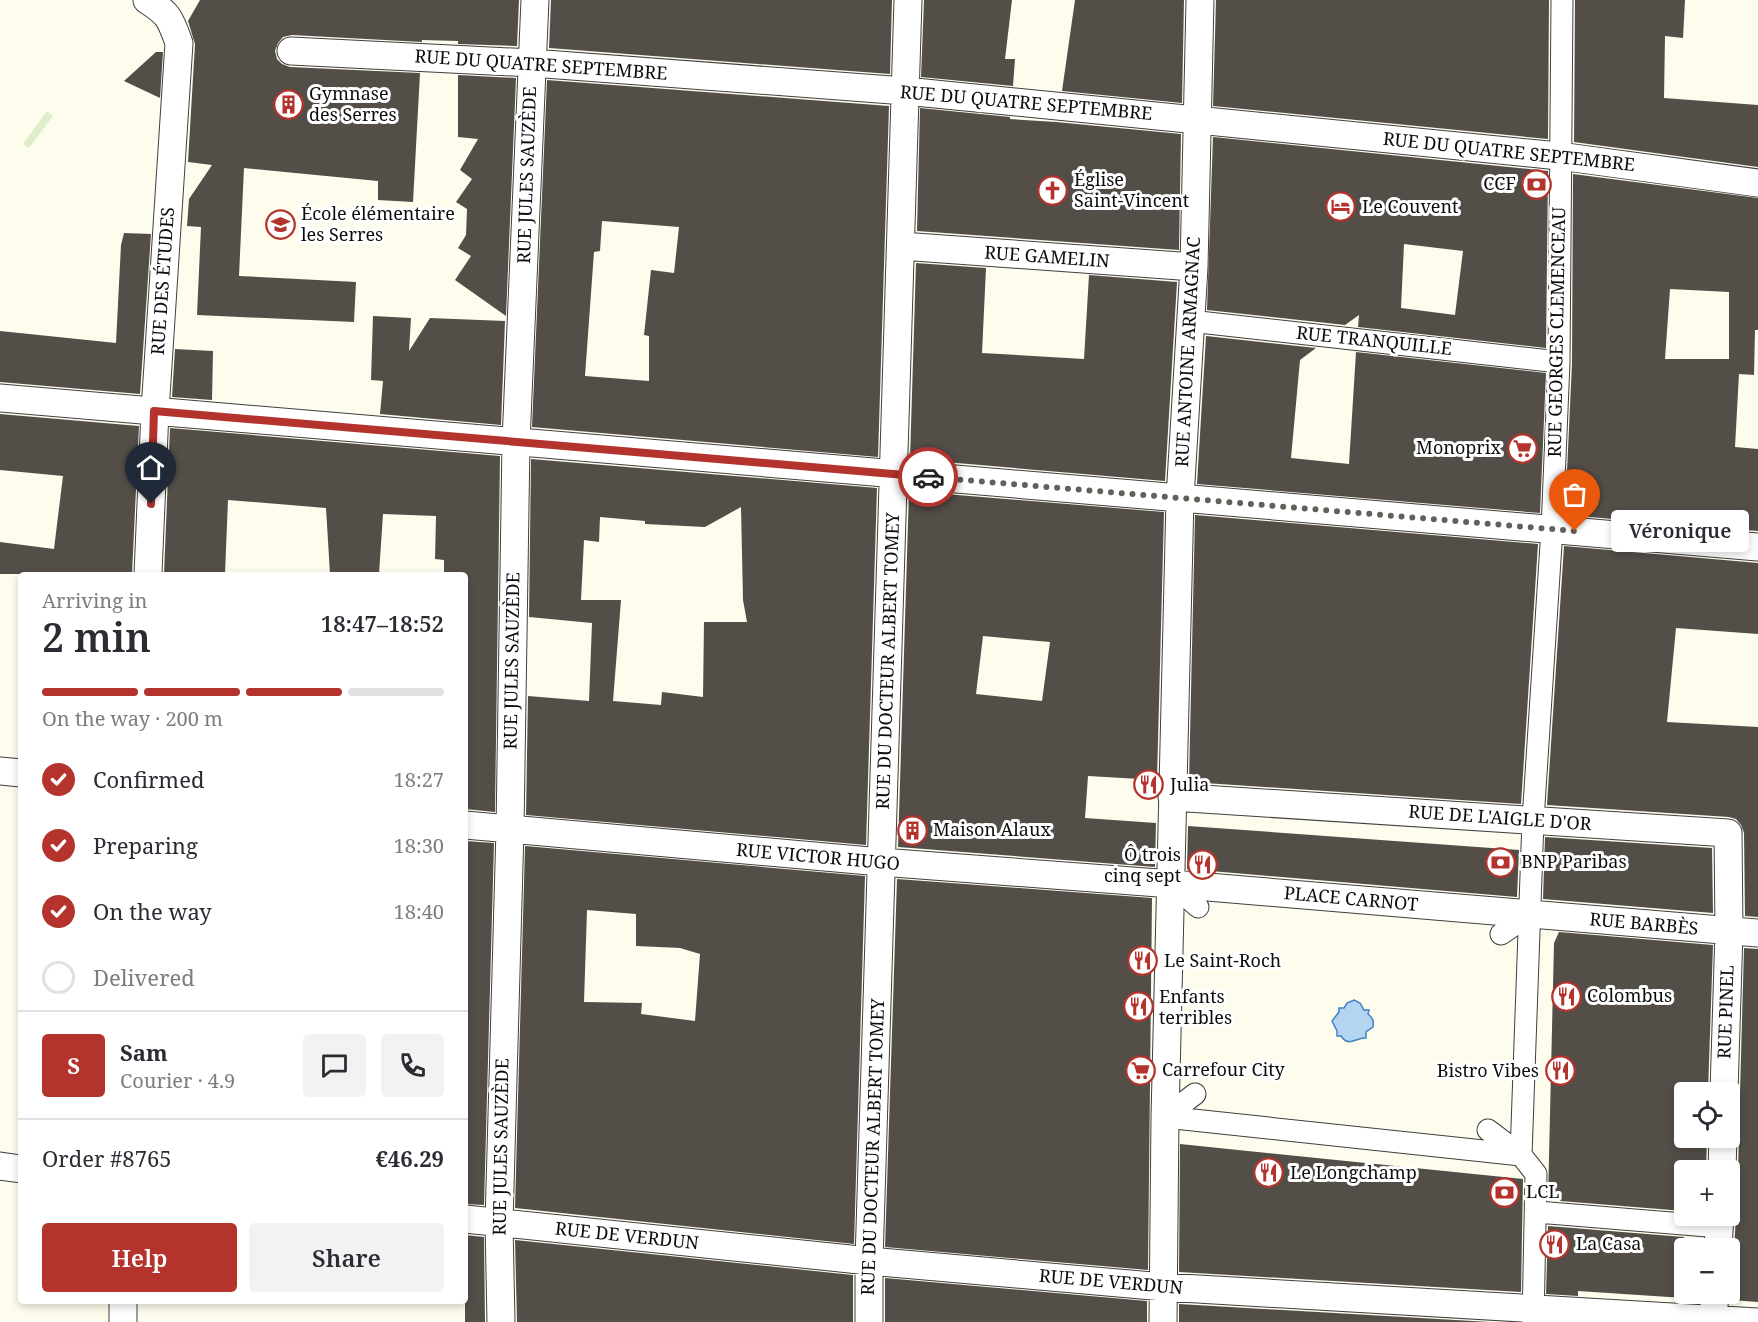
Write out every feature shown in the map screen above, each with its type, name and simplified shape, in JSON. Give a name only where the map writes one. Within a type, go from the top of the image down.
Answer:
[{"type":"street","name":"RUE DES ÉTUDES","points":[[147,0],[164,11],[179,43],[154,411],[148,572]]},
{"type":"street","name":"RUE JULES SAUZÈDE","points":[[501,1322],[499,1222],[510,829],[516,442],[535,0]]},
{"type":"street","name":"RUE DU DOCTEUR ALBERT TOMEY","points":[[869,1322],[868,1261],[908,0]]},
{"type":"street","name":"RUE ANTOINE ARMAGNAC","points":[[1172,884],[1180,498],[1194,267],[1200,0]]},
{"type":"street","name":"RUE GEORGES CLEMENCEAU","points":[[1529,915],[1552,529],[1559,362],[1562,0]]},
{"type":"street","name":"RUE DU QUATRE SEPTEMBRE","points":[[291,51],[532,63],[906,91],[1559,156],[1758,183]]},
{"type":"street","name":"RUE GAMELIN","points":[[901,246],[1194,267]]},
{"type":"street","name":"RUE TRANQUILLE","points":[[1190,321],[1559,362]]},
{"type":"street","points":[[0,398],[1758,547]]},
{"type":"street","points":[[0,771],[18,773]]},
{"type":"street","name":"RUE DE L'AIGLE D'OR","points":[[1173,797],[1728,833],[1729,931]]},
{"type":"street","name":"RUE VICTOR HUGO","points":[[468,825],[881,862],[1172,884]]},
{"type":"street","points":[[1172,884],[1198,907]]},
{"type":"street","points":[[1164,1322],[1172,884]]},
{"type":"street","name":"PLACE CARNOT","points":[[1172,884],[1529,915]]},
{"type":"street","points":[[1500,934],[1529,915]]},
{"type":"street","points":[[1521,1155],[1529,915]]},
{"type":"street","name":"RUE BARBÈS","points":[[1529,915],[1758,933]]},
{"type":"street","name":"RUE PINEL","points":[[1724,1082],[1729,931]]},
{"type":"street","points":[[1166,1117],[1195,1094]]},
{"type":"street","points":[[1166,1117],[1521,1155]]},
{"type":"street","points":[[1488,1130],[1521,1155],[1536,1174],[1537,1212],[1533,1315]]},
{"type":"street","points":[[0,1166],[18,1169]]},
{"type":"street","points":[[1537,1212],[1719,1230]]},
{"type":"street","name":"RUE DE VERDUN","points":[[468,1219],[868,1261],[1164,1287],[1533,1315],[1714,1306],[1758,1322]]},
{"type":"street","points":[[123,1304],[123,1322]]},
{"type":"green space","points":[[47,111],[53,116],[29,148],[23,144]]},
{"type":"water","points":[[1354,1000],[1360,1003],[1364,1010],[1369,1010],[1368,1014],[1372,1018],[1373,1027],[1366,1032],[1366,1038],[1350,1042],[1337,1036],[1332,1021],[1339,1012],[1339,1008],[1344,1008],[1347,1003]]},
{"type":"building","points":[[200,0],[519,0],[517,46],[458,44],[458,41],[422,40],[422,42],[292,35],[283,37],[278,43],[275,51],[277,59],[290,67],[420,73],[413,202],[378,200],[378,181],[244,168],[239,276],[356,282],[354,322],[197,315],[201,227],[187,226],[189,199],[212,165],[188,162],[195,44],[188,21]]},
{"type":"building","points":[[551,0],[892,0],[890,74],[549,48]]},
{"type":"building","points":[[924,0],[1012,0],[1005,59],[1015,59],[1013,86],[921,77]]},
{"type":"building","points":[[1075,0],[1184,0],[1182,103],[1062,91]]},
{"type":"building","points":[[1216,0],[1549,0],[1548,139],[1213,106]]},
{"type":"building","points":[[1575,0],[1685,0],[1683,38],[1665,36],[1664,98],[1758,105],[1758,167],[1574,142]]},
{"type":"building","points":[[156,52],[163,52],[160,98],[124,81]]},
{"type":"building","points":[[458,75],[516,78],[506,316],[455,280],[471,256],[458,248],[466,235],[467,209],[456,202],[472,179],[460,170],[478,139],[458,137]]},
{"type":"building","points":[[547,80],[889,106],[878,457],[532,427]],"holes":[[[602,221],[679,227],[674,273],[651,270],[644,335],[649,336],[649,381],[585,376],[594,252],[600,251]]]},
{"type":"building","name":"Église Saint-Vincent","points":[[920,108],[1010,117],[1010,119],[1181,134],[1179,250],[917,231]]},
{"type":"building","points":[[1213,137],[1548,171],[1546,348],[1358,327],[1359,315],[1345,325],[1207,310]],"holes":[[[1404,244],[1463,251],[1455,315],[1401,308]]]},
{"type":"building","points":[[1573,174],[1758,198],[1758,330],[1755,330],[1754,375],[1739,374],[1735,447],[1758,449],[1758,531],[1565,515],[1572,363]],"holes":[[[1670,289],[1729,292],[1729,359],[1665,359]]]},
{"type":"building","points":[[124,233],[151,234],[140,394],[0,382],[0,331],[116,343],[121,245]]},
{"type":"building","points":[[916,263],[986,268],[982,353],[1084,359],[1089,275],[1177,282],[1165,481],[910,459]]},
{"type":"building","points":[[373,316],[411,318],[409,351],[430,318],[505,321],[501,425],[380,414],[383,381],[371,380]]},
{"type":"building","points":[[1206,336],[1316,348],[1300,360],[1291,458],[1349,464],[1356,352],[1546,373],[1540,513],[1197,484]]},
{"type":"building","points":[[175,349],[213,351],[212,400],[172,397]]},
{"type":"building","points":[[0,414],[139,426],[132,572],[0,574],[0,542],[54,549],[63,476],[0,470]]},
{"type":"building","points":[[170,428],[500,456],[495,812],[468,809],[468,572],[444,572],[444,560],[435,559],[436,516],[383,514],[379,572],[330,572],[326,508],[228,500],[225,572],[164,572]]},
{"type":"building","points":[[531,459],[877,488],[866,845],[526,815],[528,696],[589,701],[592,623],[529,617]],"holes":[[[741,507],[743,600],[747,622],[704,622],[703,697],[662,692],[661,705],[613,701],[621,600],[581,600],[584,540],[599,542],[600,517],[645,521],[645,524],[705,527]]]},
{"type":"building","points":[[909,491],[1164,512],[1157,780],[1088,776],[1085,818],[1156,823],[1155,867],[898,847]],"holes":[[[983,636],[1050,642],[1042,701],[976,694]]]},
{"type":"building","points":[[1195,515],[1538,544],[1521,804],[1189,782]]},
{"type":"building","points":[[1564,546],[1758,563],[1758,634],[1676,628],[1667,722],[1758,727],[1758,917],[1745,916],[1744,833],[1736,819],[1547,805]]},
{"type":"building","points":[[1188,826],[1519,850],[1517,897],[1187,869]]},
{"type":"building","points":[[1545,837],[1712,848],[1713,913],[1543,899]]},
{"type":"building","points":[[468,841],[494,843],[484,1205],[468,1204]]},
{"type":"building","points":[[525,846],[865,876],[854,1244],[515,1208]],"holes":[[[587,910],[636,914],[636,946],[680,948],[700,954],[695,1021],[641,1014],[642,1003],[584,1002]]]},
{"type":"building","points":[[897,879],[1152,898],[1148,1270],[885,1247]]},
{"type":"building","points":[[1559,932],[1713,945],[1708,1082],[1674,1082],[1674,1148],[1707,1148],[1706,1160],[1674,1160],[1674,1210],[1548,1200],[1554,943]]},
{"type":"building","points":[[1744,948],[1758,949],[1758,1302],[1740,1301],[1740,1238],[1735,1238],[1735,1226],[1740,1226],[1740,1092]]},
{"type":"building","points":[[1180,1144],[1523,1179],[1521,1292],[1179,1272]]},
{"type":"building","points":[[1548,1226],[1684,1237],[1674,1238],[1674,1297],[1578,1291],[1578,1296],[1546,1294]]},
{"type":"building","points":[[468,1235],[484,1237],[485,1322],[465,1322],[465,1304],[468,1304]]},
{"type":"building","points":[[515,1240],[853,1275],[853,1322],[517,1322]]},
{"type":"building","points":[[885,1278],[1147,1301],[1147,1322],[885,1322]]},
{"type":"building","points":[[1179,1304],[1490,1322],[1179,1322]]},
{"type":"way so far","points":[[928,477],[1575,531]]},
{"type":"place","name":"Gymnase des Serres","points":[[288,104]]},
{"type":"place","name":"CCF","points":[[1537,184]]},
{"type":"place","name":"Église Saint-Vincent","points":[[1053,190]]},
{"type":"place","name":"Le Couvent","points":[[1341,207]]},
{"type":"place","name":"École élémentaire les Serres","points":[[280,224]]},
{"type":"place","name":"Monoprix","points":[[1522,448]]},
{"type":"place","name":"Véronique","points":[[1575,531]]},
{"type":"place","name":"Julia","points":[[1149,785]]},
{"type":"place","name":"Maison Alaux","points":[[912,830]]},
{"type":"place","name":"BNP Paribas","points":[[1500,862]]},
{"type":"place","name":"Ô trois cinq sept","points":[[1202,865]]},
{"type":"place","name":"Le Saint-Roch","points":[[1143,961]]},
{"type":"place","name":"Colombus","points":[[1566,996]]},
{"type":"place","name":"Enfants terribles","points":[[1138,1007]]},
{"type":"place","name":"Carrefour City","points":[[1141,1070]]},
{"type":"place","name":"Bistro Vibes","points":[[1560,1071]]},
{"type":"place","name":"Le Longchamp","points":[[1269,1173]]},
{"type":"place","name":"LCL","points":[[1505,1192]]},
{"type":"place","name":"La Casa","points":[[1555,1244]]},
{"type":"route","points":[[151,504],[154,411],[928,477]]}]
